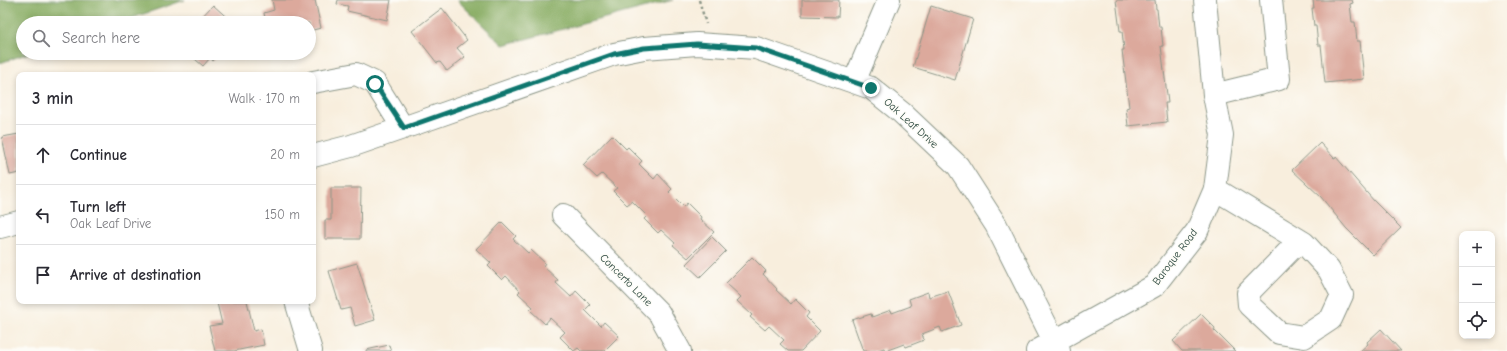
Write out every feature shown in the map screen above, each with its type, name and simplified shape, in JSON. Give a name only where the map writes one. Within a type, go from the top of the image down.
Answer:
[{"type":"street","points":[[854,82],[889,0]]},
{"type":"street","name":"Baroque Road","points":[[1050,348],[1154,286],[1197,231],[1215,189],[1222,135],[1214,95],[1205,0]]},
{"type":"street","points":[[1214,95],[1279,78],[1271,0]]},
{"type":"street","name":"Oak Leaf Drive","points":[[316,155],[351,146],[404,128],[614,54],[644,48],[697,44],[756,48],[871,88],[902,113],[958,166],[996,225],[1050,348]]},
{"type":"street","points":[[316,81],[356,74],[375,84],[404,128]]},
{"type":"street","points":[[1215,189],[1304,243],[1329,270],[1342,295],[1331,319],[1304,337],[1279,333],[1249,305],[1248,293],[1298,240]]},
{"type":"street","name":"Concerto Lane","points":[[563,215],[659,313],[680,351]]},
{"type":"street","points":[[0,227],[16,223]]},
{"type":"street","points":[[297,304],[311,351]]},
{"type":"path","points":[[699,0],[708,30]]},
{"type":"green space","points":[[0,0],[185,0],[138,16],[16,16],[16,57],[0,63]]},
{"type":"green space","points":[[457,0],[673,0],[503,45]]},
{"type":"building","points":[[272,0],[315,0],[321,28],[316,29],[316,16],[265,16],[264,13],[274,10]]},
{"type":"building","points":[[338,0],[391,0],[387,20],[347,11],[348,6],[337,4]]},
{"type":"building","points":[[802,0],[839,0],[838,17],[802,16]]},
{"type":"building","points":[[1116,0],[1155,0],[1159,27],[1161,27],[1163,46],[1161,46],[1168,103],[1165,103],[1167,122],[1128,126],[1126,108],[1129,107],[1122,50],[1124,50]]},
{"type":"building","points":[[1313,0],[1352,0],[1353,3],[1350,4],[1352,22],[1355,22],[1357,41],[1360,41],[1364,79],[1325,83],[1321,45],[1318,45],[1316,26],[1314,26],[1312,8],[1314,8]]},
{"type":"building","points":[[213,5],[225,16],[203,16]]},
{"type":"building","points":[[931,6],[973,19],[955,80],[913,67]]},
{"type":"building","points":[[442,8],[467,40],[457,48],[465,57],[447,71],[440,62],[437,63],[412,31]]},
{"type":"building","points":[[196,60],[208,60],[203,66]]},
{"type":"building","points":[[16,135],[16,174],[10,175],[2,137]]},
{"type":"building","points":[[612,135],[626,149],[628,147],[642,161],[639,164],[654,179],[658,174],[672,189],[669,192],[684,207],[687,203],[701,217],[700,219],[714,232],[688,258],[673,245],[675,243],[661,230],[658,233],[644,219],[647,216],[632,201],[627,205],[613,191],[617,188],[602,174],[597,178],[583,165]]},
{"type":"building","points":[[1320,143],[1334,158],[1336,157],[1374,201],[1401,228],[1373,255],[1346,228],[1321,197],[1292,170]]},
{"type":"building","points":[[331,188],[361,188],[360,239],[325,239],[325,220],[331,220]]},
{"type":"building","points":[[502,222],[516,236],[513,239],[528,253],[531,250],[545,263],[543,266],[558,280],[556,283],[571,297],[576,291],[590,305],[585,310],[601,326],[604,322],[619,336],[604,351],[581,351],[578,348],[574,351],[560,337],[565,332],[550,318],[545,324],[530,310],[533,307],[518,293],[520,291],[506,276],[502,280],[488,266],[491,263],[476,249]]},
{"type":"building","points":[[712,237],[726,251],[700,277],[686,264]]},
{"type":"building","points":[[752,257],[766,271],[763,274],[777,289],[776,290],[791,304],[795,299],[809,313],[806,317],[820,331],[801,351],[788,351],[780,344],[784,340],[769,326],[765,330],[750,317],[752,315],[737,301],[741,297],[726,283]]},
{"type":"building","points":[[357,263],[375,320],[355,326],[350,308],[341,310],[329,271]]},
{"type":"building","points":[[948,291],[961,325],[942,332],[940,327],[922,334],[924,340],[906,347],[904,344],[885,351],[884,348],[876,351],[863,351],[852,320],[871,314],[872,317],[891,310],[892,313],[911,306],[909,299],[928,292],[929,297]]},
{"type":"building","points":[[217,304],[248,304],[254,331],[261,329],[264,345],[234,351],[215,351],[209,326],[222,324]]},
{"type":"building","points":[[1201,314],[1215,328],[1214,330],[1235,351],[1182,351],[1173,341]]},
{"type":"building","points":[[1381,329],[1401,351],[1360,351],[1368,344],[1367,342]]},
{"type":"building","points":[[389,345],[391,351],[366,351],[366,350]]},
{"type":"route","points":[[375,84],[404,128],[614,54],[644,48],[697,44],[756,48],[871,88]]}]
